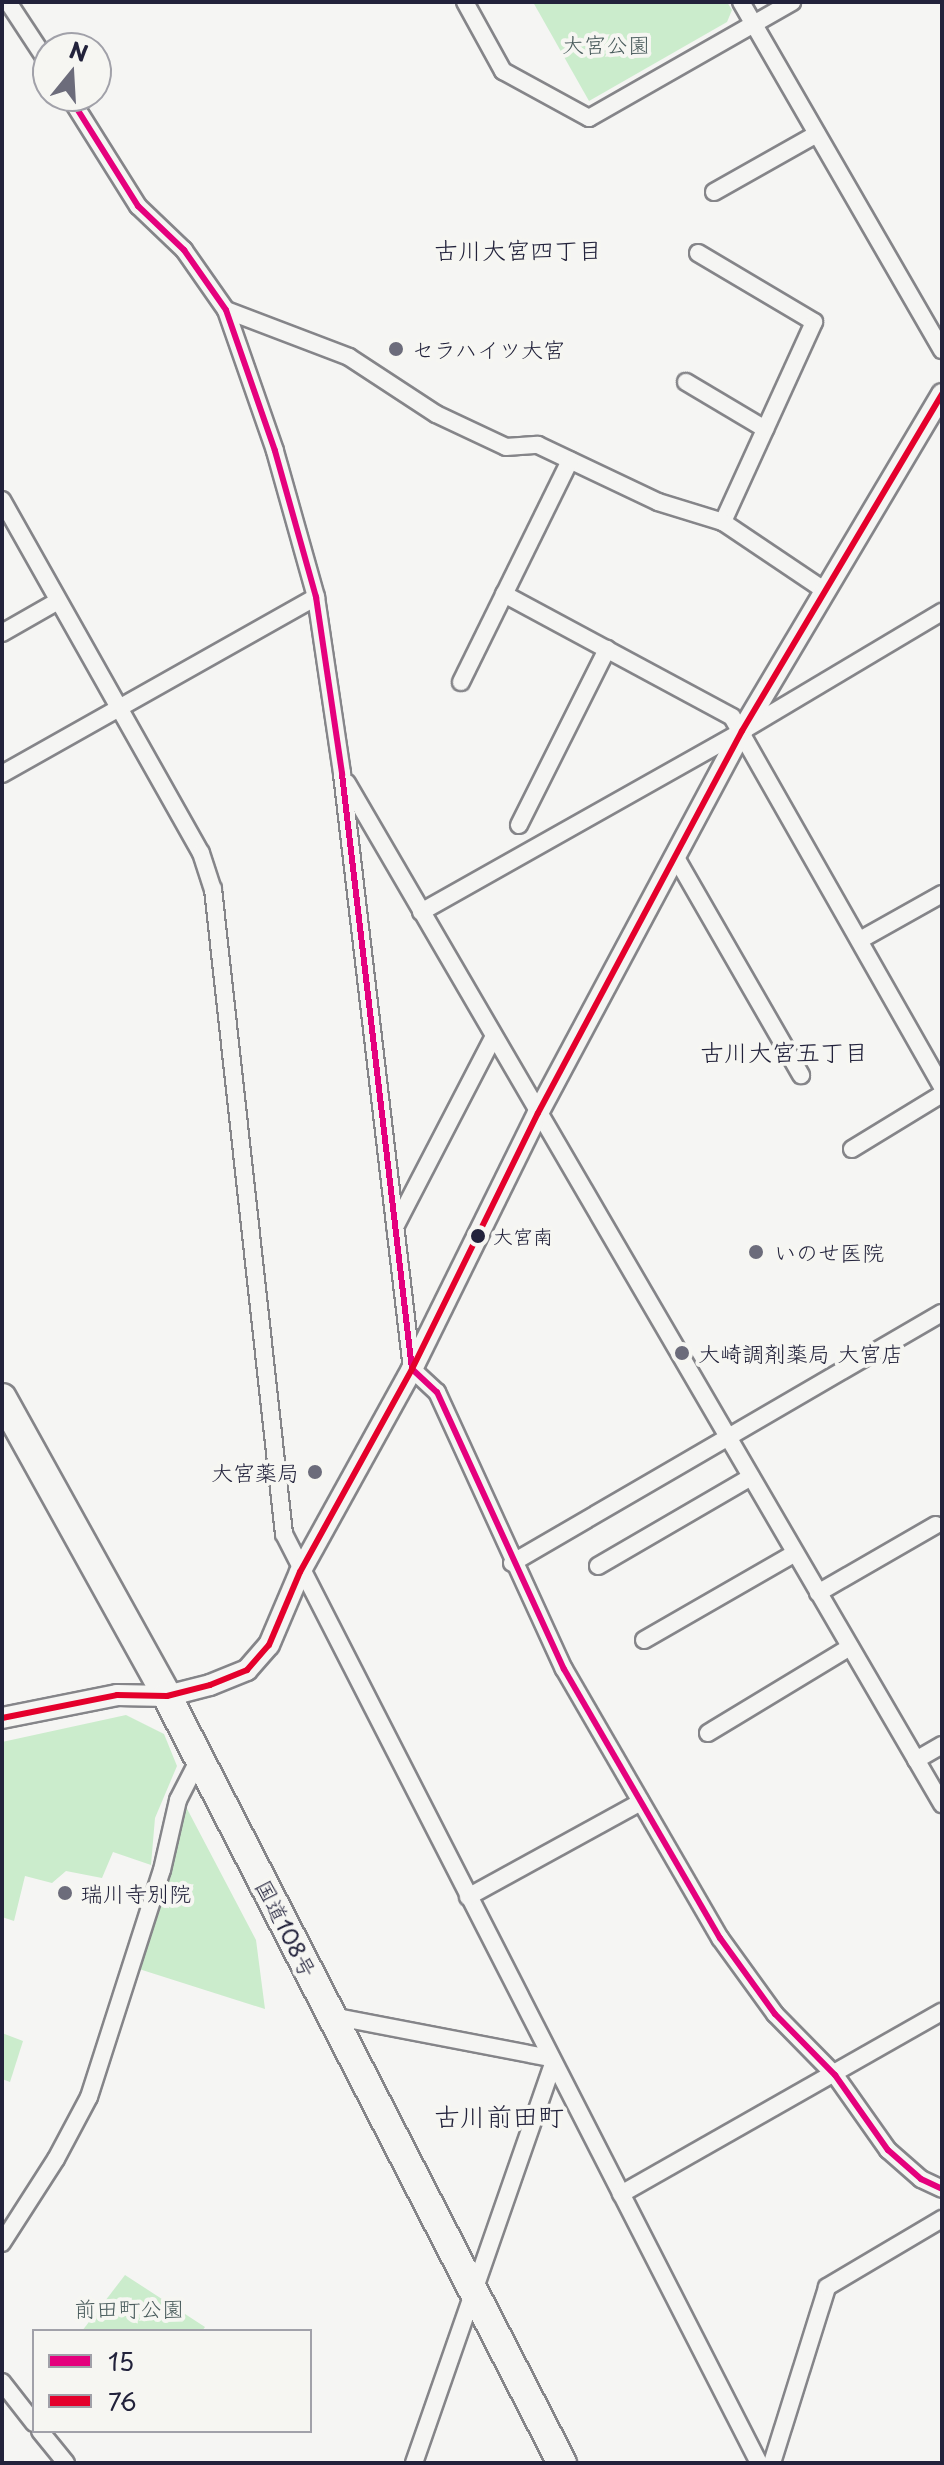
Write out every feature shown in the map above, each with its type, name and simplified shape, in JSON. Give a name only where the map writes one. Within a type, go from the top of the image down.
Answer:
[{"type":"highway","name":"国道108号","points":[[2,1398],[167,1696],[562,2463]]},
{"type":"street","points":[[8,2],[32,39]]},
{"type":"street","points":[[465,2],[503,71],[589,118],[792,2]]},
{"type":"street","points":[[741,2],[942,350]]},
{"type":"street","points":[[79,112],[138,206],[184,250],[226,310],[275,451],[316,597],[342,774],[412,1369],[437,1392],[512,1563],[564,1669],[720,1938],[775,2014],[835,2075],[888,2150],[921,2179],[942,2189]]},
{"type":"street","points":[[714,192],[817,134]]},
{"type":"street","points":[[698,253],[814,322],[723,522]]},
{"type":"street","points":[[226,310],[349,357],[436,414],[506,447],[538,445],[658,502],[723,522],[824,590]]},
{"type":"street","points":[[686,382],[765,429]]},
{"type":"street","points":[[2,1718],[117,1695],[167,1696],[210,1685],[247,1670],[269,1645],[300,1572],[412,1369],[538,1113],[742,731],[942,394]]},
{"type":"street","points":[[461,682],[570,460]]},
{"type":"street","points":[[2,500],[201,853],[213,889],[284,1534],[300,1572],[759,2463]]},
{"type":"street","points":[[504,594],[732,717],[942,1086]]},
{"type":"street","points":[[2,774],[316,597]]},
{"type":"street","points":[[2,633],[58,601]]},
{"type":"street","points":[[421,912],[742,731],[942,612]]},
{"type":"street","points":[[519,825],[607,649]]},
{"type":"street","points":[[342,774],[942,1804]]},
{"type":"street","points":[[675,856],[801,1075]]},
{"type":"street","points":[[860,940],[942,894]]},
{"type":"street","points":[[395,1227],[494,1036]]},
{"type":"street","points":[[852,1149],[942,1094]]},
{"type":"street","points":[[512,1563],[942,1313]]},
{"type":"street","points":[[598,1566],[751,1477]]},
{"type":"street","points":[[818,1593],[936,1525]]},
{"type":"street","points":[[644,1640],[795,1553]]},
{"type":"street","points":[[708,1733],[850,1647]]},
{"type":"street","points":[[916,1760],[942,1745]]},
{"type":"street","points":[[2,2243],[56,2159],[89,2097],[162,1870],[178,1800],[199,1759]]},
{"type":"street","points":[[468,1897],[641,1802]]},
{"type":"street","points":[[621,2194],[942,2012]]},
{"type":"street","points":[[332,2016],[552,2061]]},
{"type":"street","points":[[414,2463],[552,2061]]},
{"type":"street","points":[[772,2463],[827,2287],[942,2219]]},
{"type":"street","points":[[2,2382],[32,2420]]},
{"type":"street","points":[[42,2433],[66,2463]]},
{"type":"green space","name":"大宮公園","points":[[533,2],[727,2],[732,10],[727,22],[589,101]]},
{"type":"green space","points":[[126,1715],[164,1734],[177,1766],[155,1818],[151,1865],[113,1852],[102,1878],[66,1871],[52,1883],[25,1876],[14,1921],[2,1917],[2,1742]]},
{"type":"green space","points":[[184,1803],[256,1940],[265,2009],[139,1969],[169,1873]]},
{"type":"green space","points":[[2,2033],[23,2041],[10,2082],[2,2079]]},
{"type":"green space","name":"前田町公園","points":[[125,2275],[205,2327],[204,2329],[84,2329]]},
{"type":"transit line","name":"15","points":[[79,112],[138,206],[184,250],[226,310],[275,451],[316,597],[342,774],[412,1369],[437,1392],[564,1669],[720,1938],[775,2014],[835,2075],[888,2150],[921,2179],[942,2189]]},
{"type":"transit line","name":"76","points":[[2,1718],[117,1695],[167,1696],[210,1685],[247,1670],[269,1645],[300,1572],[412,1369],[538,1113],[742,731],[942,394]]},
{"type":"place","name":"セラハイツ大宮","points":[[396,349]]},
{"type":"place","name":"大宮南","points":[[478,1236]]},
{"type":"place","name":"いのせ医院","points":[[756,1252]]},
{"type":"place","name":"大崎調剤薬局 大宮店","points":[[682,1353]]},
{"type":"place","name":"大宮薬局","points":[[315,1472]]},
{"type":"place","name":"瑞川寺別院","points":[[65,1893]]},
{"type":"district","name":"古川大宮四丁目","points":[[518,250]]},
{"type":"district","name":"古川大宮五丁目","points":[[784,1052]]},
{"type":"district","name":"古川前田町","points":[[499,2116]]}]
